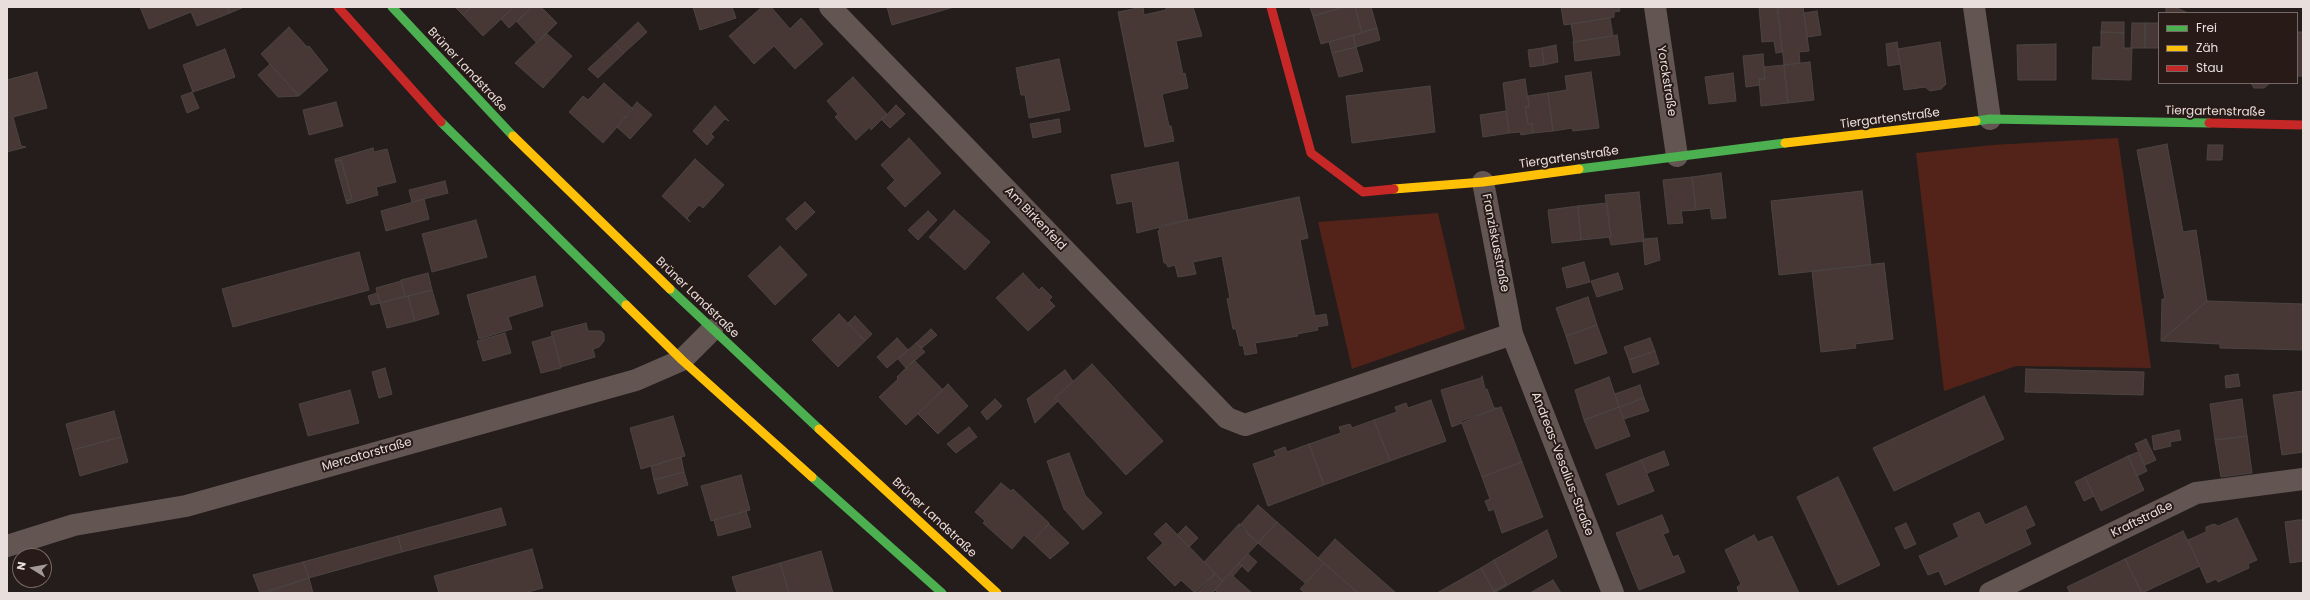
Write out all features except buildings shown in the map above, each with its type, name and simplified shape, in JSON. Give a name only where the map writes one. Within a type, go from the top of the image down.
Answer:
[{"type":"main road","points":[[338,7],[454,136],[682,360],[942,593]]},
{"type":"main road","name":"Brüner Landstraße","points":[[392,7],[491,114],[712,330],[997,593]]},
{"type":"main road","name":"Franziskusstraße","points":[[1271,7],[1311,153],[1362,192],[1483,182]]},
{"type":"main road","name":"Tiergartenstraße","points":[[1483,182],[1677,156],[1990,119],[2303,125]]},
{"type":"street","name":"Am Birkenfeld","points":[[830,7],[1227,418],[1245,425],[1512,334]]},
{"type":"street","name":"Yorckstraße","points":[[1655,7],[1677,156]]},
{"type":"street","points":[[1974,7],[1990,119]]},
{"type":"street","name":"Franziskusstraße","points":[[1483,182],[1512,334]]},
{"type":"street","name":"Mercatorstraße","points":[[7,546],[74,525],[186,506],[636,380],[682,360],[712,330]]},
{"type":"street","name":"Andreas-Vesalius-Straße","points":[[1512,334],[1613,593]]},
{"type":"street","name":"Kraftstraße","points":[[1990,593],[2196,493],[2303,479]]},
{"type":"shaded area","points":[[2118,138],[2151,368],[2016,366],[1944,391],[1916,153],[1992,145]]},
{"type":"shaded area","points":[[1438,213],[1465,329],[1352,369],[1318,222]]},
{"type":"traffic: fast","points":[[392,7],[513,136]]},
{"type":"traffic: fast","points":[[1976,121],[1990,119],[2209,123]]},
{"type":"traffic: fast","points":[[441,122],[626,305]]},
{"type":"traffic: fast","points":[[1579,169],[1785,143]]},
{"type":"traffic: fast","points":[[670,289],[819,429]]},
{"type":"traffic: fast","points":[[812,477],[942,593]]},
{"type":"traffic: slow","points":[[1785,143],[1976,121]]},
{"type":"traffic: slow","points":[[513,136],[670,289]]},
{"type":"traffic: slow","points":[[1394,189],[1483,182],[1579,169]]},
{"type":"traffic: slow","points":[[626,305],[682,360],[812,477]]},
{"type":"traffic: slow","points":[[819,429],[997,593]]},
{"type":"traffic: jam","points":[[338,7],[441,122]]},
{"type":"traffic: jam","points":[[1271,7],[1311,153],[1363,192],[1394,189]]},
{"type":"traffic: jam","points":[[2209,123],[2303,125]]}]
